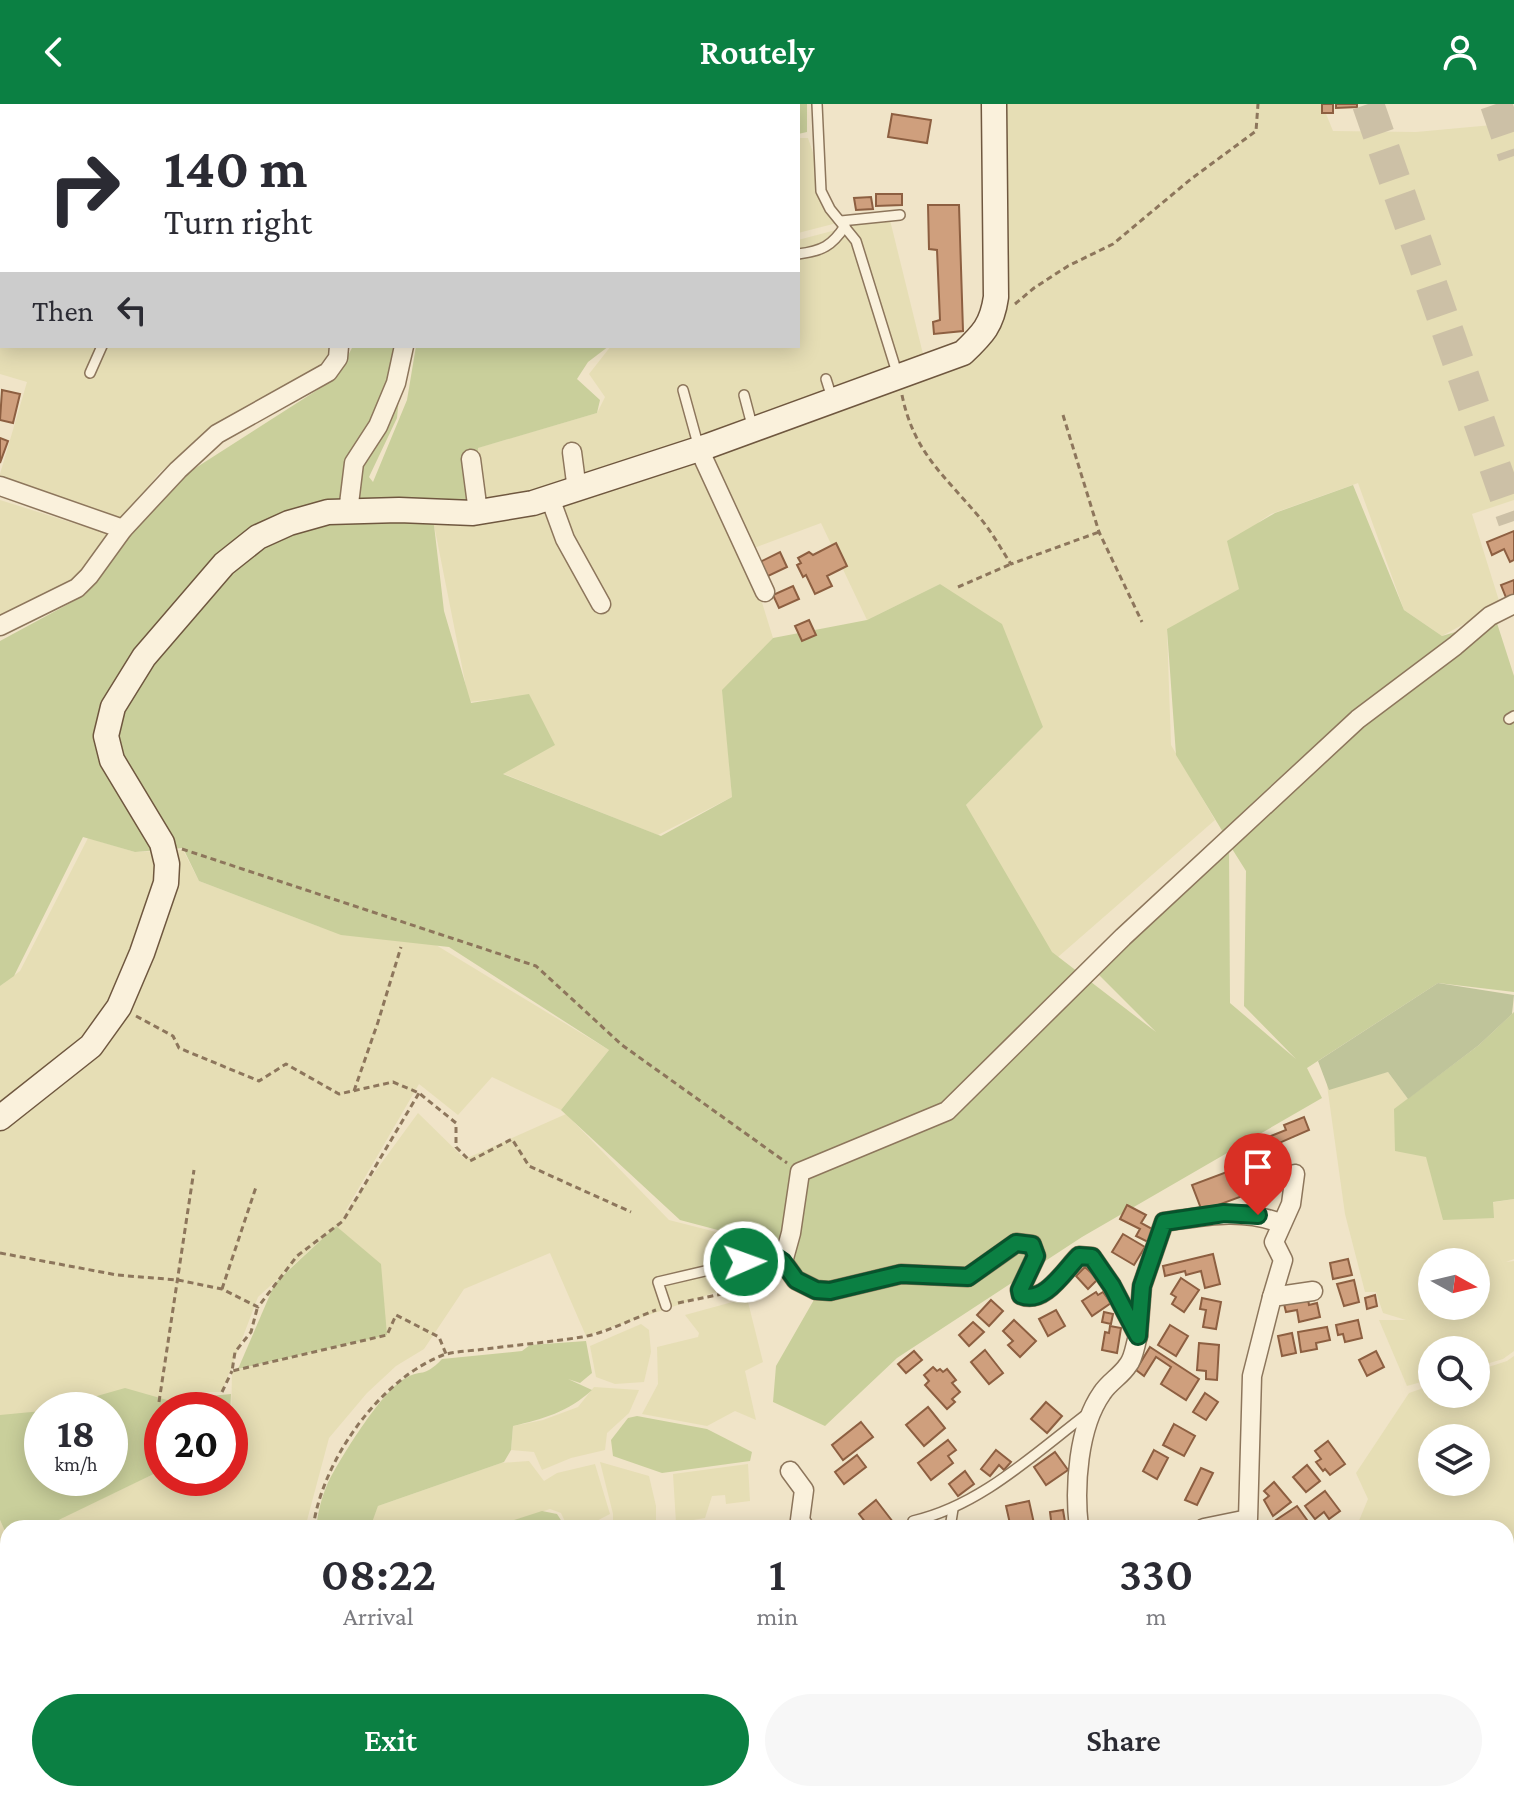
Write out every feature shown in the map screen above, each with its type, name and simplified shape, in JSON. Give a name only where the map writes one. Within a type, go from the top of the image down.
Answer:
[{"type":"street","points":[[0,1118],[91,1046],[119,1007],[142,953],[166,883],[167,864],[162,843],[112,760],[106,736],[113,707],[144,657],[224,564],[258,537],[289,523],[328,512],[478,512],[550,498],[753,429],[829,389],[898,376],[963,353],[993,319],[996,297],[994,104]]},
{"type":"street","points":[[0,626],[77,588],[123,529],[178,470],[217,434],[328,372],[338,358],[339,348]]},
{"type":"street","points":[[348,512],[354,463],[384,412],[396,383],[404,348]]},
{"type":"street","points":[[699,449],[765,592]]},
{"type":"street","points":[[572,452],[577,490]]},
{"type":"street","points":[[471,459],[478,512]]},
{"type":"street","points":[[0,486],[123,529]]},
{"type":"street","points":[[550,498],[565,539],[601,604]]},
{"type":"street","points":[[1138,1336],[1112,1286],[1092,1257],[1079,1256],[1039,1297],[1021,1295],[1020,1290],[1036,1256],[1032,1245],[1016,1243],[968,1277],[901,1274],[830,1291],[816,1290],[796,1280],[783,1262],[791,1233],[800,1172],[947,1111],[1123,937],[1358,719],[1490,616],[1514,604]]},
{"type":"street","points":[[1252,1520],[1252,1376],[1283,1260],[1274,1242],[1291,1204],[1295,1174]]},
{"type":"street","points":[[1078,1520],[1076,1507],[1082,1448],[1091,1411],[1103,1390],[1130,1364],[1138,1336],[1142,1286],[1164,1222],[1224,1213],[1258,1215],[1280,1223]]},
{"type":"street","points":[[1272,1297],[1313,1291]]},
{"type":"street","points":[[790,1471],[804,1490],[800,1520]]},
{"type":"lane","points":[[817,104],[821,191],[830,209],[856,241],[898,376]]},
{"type":"lane","points":[[843,224],[900,215]]},
{"type":"lane","points":[[800,254],[834,243],[843,224]]},
{"type":"lane","points":[[90,373],[101,348]]},
{"type":"lane","points":[[683,390],[699,449]]},
{"type":"lane","points":[[744,395],[753,429]]},
{"type":"lane","points":[[666,1306],[658,1282],[773,1255],[783,1262]]},
{"type":"lane","points":[[916,1520],[953,1509],[972,1499],[1091,1411]]},
{"type":"lane","points":[[951,1520],[953,1509]]},
{"type":"path","points":[[993,319],[1068,266],[1113,244],[1191,179],[1256,131],[1258,104]]},
{"type":"path","points":[[898,376],[907,422],[926,456],[983,521],[1011,564]]},
{"type":"path","points":[[1063,415],[1099,532],[1142,622]]},
{"type":"path","points":[[958,587],[1099,532]]},
{"type":"path","points":[[162,843],[536,966],[622,1045],[800,1172]]},
{"type":"path","points":[[354,1091],[401,947]]},
{"type":"path","points":[[119,1007],[173,1036],[179,1048],[259,1081],[286,1064],[339,1094],[393,1082],[419,1093],[456,1123],[456,1147],[470,1161],[512,1139],[529,1166],[631,1212]]},
{"type":"path","points":[[222,1392],[232,1371],[235,1352],[251,1332],[258,1307],[297,1256],[343,1221],[419,1093]]},
{"type":"path","points":[[161,1392],[194,1170]]},
{"type":"path","points":[[222,1289],[256,1187]]},
{"type":"path","points":[[0,1253],[117,1275],[178,1280],[222,1289],[258,1307]]},
{"type":"path","points":[[314,1520],[317,1501],[338,1458],[369,1411],[398,1381],[446,1354],[586,1336],[666,1306],[766,1285],[783,1262]]},
{"type":"path","points":[[232,1371],[387,1335],[396,1315],[439,1337],[446,1354]]},
{"type":"shaded area","points":[[1006,104],[1322,104],[1333,131],[1416,132],[1514,123],[1514,500],[1472,514],[1500,604],[1442,636],[1404,610],[1358,483],[1271,514],[1259,522],[1239,589],[1167,630],[1171,745],[1215,820],[1050,964],[966,805],[1043,727],[940,584],[867,620],[821,523],[746,551],[773,638],[723,693],[732,797],[658,835],[502,773],[554,745],[529,695],[469,702],[434,525],[551,502],[961,366],[1007,311]]},
{"type":"shaded area","points":[[800,138],[808,138],[837,223],[800,232]]},
{"type":"shaded area","points":[[889,216],[923,354],[756,422],[481,507],[477,448],[597,413],[605,397],[589,374],[609,348],[800,348],[800,239]]},
{"type":"shaded area","points":[[0,348],[332,348],[325,368],[226,420],[160,472],[119,523],[0,482],[27,382],[0,374]]},
{"type":"shaded area","points":[[0,500],[108,534],[70,585],[0,615]]},
{"type":"shaded area","points":[[88,838],[135,852],[183,850],[199,881],[320,927],[436,945],[609,1050],[561,1110],[492,1077],[458,1115],[419,1084],[342,1217],[418,1113],[465,1159],[566,1114],[669,1220],[771,1246],[755,1279],[586,1336],[550,1253],[464,1289],[424,1349],[396,1366],[367,1393],[329,1438],[307,1520],[57,1520],[107,1496],[128,1496],[128,1486],[144,1479],[144,1496],[248,1496],[248,1392],[232,1392],[232,1371],[386,1335],[336,1226],[258,1297],[222,1392],[144,1392],[144,1403],[128,1403],[128,1392],[24,1392],[24,1413],[0,1417],[0,986],[20,971]]},
{"type":"shaded area","points":[[1388,1072],[1408,1099],[1394,1110],[1426,1157],[1489,1203],[1514,1199],[1514,1259],[1506,1262],[1514,1261],[1514,1351],[1490,1363],[1490,1336],[1418,1336],[1418,1383],[1407,1386],[1379,1320],[1406,1320],[1383,1313],[1376,1292],[1365,1292],[1345,1214],[1327,1085]]},
{"type":"shaded area","points":[[747,1298],[763,1362],[745,1371],[756,1420],[735,1411],[707,1426],[642,1414],[658,1384],[657,1347],[698,1337],[699,1333],[685,1315]]},
{"type":"shaded area","points":[[641,1324],[649,1330],[651,1352],[644,1382],[615,1384],[596,1377],[590,1346]]},
{"type":"shaded area","points":[[1514,1356],[1514,1520],[1359,1520],[1368,1499],[1356,1473],[1409,1393],[1418,1390],[1418,1408],[1490,1408],[1490,1366]]},
{"type":"shaded area","points":[[594,1387],[639,1390],[629,1413],[607,1433],[605,1450],[571,1458],[542,1470],[534,1452],[511,1450],[513,1426],[543,1420],[578,1407]]},
{"type":"shaded area","points":[[529,1461],[544,1481],[557,1473],[595,1464],[610,1514],[598,1520],[564,1520],[561,1513],[550,1509],[516,1520],[372,1520],[378,1506],[501,1463]]},
{"type":"shaded area","points":[[600,1462],[649,1476],[656,1520],[613,1520]]},
{"type":"shaded area","points":[[748,1464],[750,1501],[726,1504],[725,1495],[712,1496],[705,1518],[676,1520],[673,1474]]},
{"type":"green space","points":[[800,104],[807,104],[807,132],[800,134]]},
{"type":"green space","points":[[352,348],[404,348],[397,418],[369,477],[373,482],[407,400],[416,348],[606,348],[588,362],[577,379],[600,400],[597,413],[478,448],[473,505],[401,511],[434,525],[444,611],[471,703],[529,694],[555,745],[503,774],[661,836],[732,797],[722,690],[773,638],[867,620],[940,584],[1002,624],[1043,727],[966,805],[1052,952],[1156,1032],[1099,975],[1229,842],[1176,755],[1167,629],[1239,589],[1227,541],[1275,513],[1353,485],[1404,610],[1442,636],[1496,620],[1514,676],[1514,992],[1438,983],[1307,1068],[1322,1098],[1082,1237],[897,1358],[825,1426],[773,1402],[776,1366],[815,1298],[774,1245],[680,1220],[561,1110],[609,1050],[449,947],[341,935],[199,881],[183,848],[135,852],[83,837],[14,976],[0,986],[0,641],[85,595],[139,523],[183,476],[336,378]],"holes":[[[1229,844],[1246,871],[1244,1006],[1296,1059],[1230,1003]]]},
{"type":"green space","points":[[1438,983],[1514,995],[1512,1014],[1479,1045],[1408,1099],[1388,1072],[1329,1090],[1318,1061]]},
{"type":"green space","points":[[1514,1012],[1514,1199],[1493,1202],[1494,1218],[1443,1220],[1426,1157],[1395,1151],[1394,1109],[1479,1045]]},
{"type":"green space","points":[[336,1226],[381,1264],[387,1335],[238,1369],[275,1283]]},
{"type":"green space","points":[[586,1341],[592,1373],[580,1383],[568,1379],[592,1390],[555,1414],[513,1426],[511,1450],[504,1462],[378,1506],[373,1520],[317,1520],[325,1490],[341,1460],[373,1411],[395,1386],[410,1376],[431,1369],[442,1359],[522,1351],[530,1345]]},
{"type":"green space","points":[[125,1388],[144,1393],[144,1479],[128,1486],[128,1392],[111,1392]]},
{"type":"green space","points":[[24,1413],[24,1496],[108,1496],[59,1520],[0,1520],[0,1415]]},
{"type":"green space","points":[[637,1416],[707,1429],[752,1452],[750,1461],[662,1473],[613,1456],[611,1440],[628,1418]]},
{"type":"green space","points":[[542,1511],[557,1514],[561,1520],[514,1520]]},
{"type":"building","points":[[1322,104],[1333,104],[1333,113],[1322,113]]},
{"type":"building","points":[[1336,104],[1357,104],[1357,107],[1336,108]]},
{"type":"building","points":[[892,114],[931,120],[927,143],[888,137]]},
{"type":"building","points":[[876,194],[902,194],[902,205],[876,206]]},
{"type":"building","points":[[871,197],[873,209],[856,210],[854,198]]},
{"type":"building","points":[[928,205],[959,205],[963,331],[934,334],[933,322],[940,320],[937,250],[929,249]]},
{"type":"building","points":[[2,390],[20,394],[13,423],[0,420]]},
{"type":"building","points":[[0,438],[8,441],[0,463]]},
{"type":"building","points":[[1514,531],[1514,560],[1510,562],[1504,549],[1492,555],[1487,542]]},
{"type":"building","points":[[836,543],[847,566],[827,576],[832,586],[815,594],[797,565],[801,563],[798,558],[809,552],[813,555]]},
{"type":"building","points":[[780,552],[787,567],[766,577],[758,563]]},
{"type":"building","points":[[1514,580],[1514,597],[1507,600],[1501,585]]},
{"type":"building","points":[[793,586],[799,599],[779,608],[773,595]]},
{"type":"building","points":[[809,620],[816,635],[802,641],[795,626]]},
{"type":"building","points":[[1304,1117],[1309,1130],[1270,1147],[1266,1138],[1286,1130],[1284,1125]]},
{"type":"building","points":[[1240,1167],[1248,1194],[1202,1211],[1192,1185]]},
{"type":"building","points":[[1127,1205],[1146,1215],[1141,1223],[1154,1230],[1148,1242],[1136,1236],[1140,1229],[1120,1219]]},
{"type":"building","points":[[1123,1234],[1145,1247],[1134,1265],[1112,1252]]},
{"type":"building","points":[[1213,1254],[1220,1284],[1205,1288],[1201,1271],[1165,1276],[1163,1266]]},
{"type":"building","points":[[1348,1259],[1352,1275],[1333,1279],[1330,1263]]},
{"type":"building","points":[[1085,1267],[1098,1279],[1088,1289],[1076,1276]]},
{"type":"building","points":[[1181,1278],[1199,1290],[1184,1312],[1172,1304],[1176,1297],[1171,1294]]},
{"type":"building","points":[[1354,1280],[1359,1302],[1344,1306],[1337,1284]]},
{"type":"building","points":[[1096,1292],[1098,1295],[1103,1292],[1111,1303],[1092,1316],[1082,1301]]},
{"type":"building","points":[[1375,1295],[1377,1306],[1367,1309],[1365,1298]]},
{"type":"building","points":[[1202,1298],[1221,1302],[1216,1329],[1203,1327],[1206,1310],[1200,1309]]},
{"type":"building","points":[[1308,1299],[1309,1305],[1317,1303],[1320,1317],[1299,1322],[1297,1310],[1286,1312],[1284,1304]]},
{"type":"building","points":[[991,1300],[1003,1311],[989,1326],[977,1315]]},
{"type":"building","points":[[1056,1310],[1065,1326],[1048,1336],[1039,1319]]},
{"type":"building","points":[[1104,1312],[1113,1314],[1111,1324],[1102,1322]]},
{"type":"building","points":[[1014,1320],[1036,1341],[1020,1357],[1008,1345],[1013,1341],[1003,1331]]},
{"type":"building","points":[[1358,1320],[1362,1338],[1345,1342],[1343,1334],[1338,1335],[1336,1325]]},
{"type":"building","points":[[973,1322],[984,1332],[969,1346],[959,1335]]},
{"type":"building","points":[[1170,1325],[1188,1336],[1176,1356],[1158,1345]]},
{"type":"building","points":[[1110,1326],[1121,1328],[1117,1353],[1102,1350],[1105,1332],[1109,1333]]},
{"type":"building","points":[[1327,1327],[1330,1340],[1316,1343],[1317,1349],[1301,1352],[1298,1332]]},
{"type":"building","points":[[1292,1333],[1296,1353],[1282,1356],[1278,1336]]},
{"type":"building","points":[[1199,1343],[1219,1345],[1217,1380],[1206,1379],[1206,1371],[1197,1370]]},
{"type":"building","points":[[1150,1347],[1199,1379],[1186,1400],[1161,1384],[1171,1367],[1156,1357],[1144,1376],[1136,1370]]},
{"type":"building","points":[[985,1350],[1003,1373],[989,1384],[971,1362]]},
{"type":"building","points":[[914,1351],[922,1360],[906,1373],[898,1364]]},
{"type":"building","points":[[1376,1351],[1384,1367],[1367,1376],[1359,1360]]},
{"type":"building","points":[[933,1367],[943,1372],[947,1369],[956,1380],[952,1383],[960,1392],[947,1409],[925,1385],[929,1381],[924,1375]]},
{"type":"building","points":[[1205,1393],[1218,1402],[1206,1420],[1193,1412]]},
{"type":"building","points":[[1046,1402],[1062,1416],[1047,1433],[1031,1419]]},
{"type":"building","points":[[928,1407],[945,1428],[924,1446],[906,1425]]},
{"type":"building","points":[[861,1422],[873,1437],[843,1460],[832,1445]]},
{"type":"building","points":[[1174,1424],[1195,1436],[1184,1456],[1163,1445]]},
{"type":"building","points":[[948,1440],[956,1450],[948,1456],[953,1463],[931,1480],[918,1463]]},
{"type":"building","points":[[1328,1441],[1345,1464],[1330,1475],[1316,1462],[1321,1459],[1315,1451]]},
{"type":"building","points":[[996,1450],[1011,1462],[1004,1470],[999,1465],[990,1476],[981,1469]]},
{"type":"building","points":[[1154,1450],[1168,1458],[1157,1479],[1143,1471]]},
{"type":"building","points":[[1055,1452],[1068,1470],[1046,1485],[1034,1467]]},
{"type":"building","points":[[857,1455],[866,1467],[844,1484],[835,1472]]},
{"type":"building","points":[[1307,1465],[1320,1481],[1306,1492],[1293,1477]]},
{"type":"building","points":[[1201,1468],[1213,1473],[1197,1505],[1185,1500]]},
{"type":"building","points":[[965,1471],[974,1484],[958,1496],[949,1484]]},
{"type":"building","points":[[1274,1482],[1291,1502],[1273,1516],[1264,1500],[1269,1496],[1264,1491]]},
{"type":"building","points":[[1325,1491],[1340,1511],[1329,1519],[1324,1512],[1315,1519],[1305,1506]]},
{"type":"building","points":[[876,1500],[891,1520],[864,1520],[859,1514]]},
{"type":"building","points":[[1029,1501],[1033,1520],[1009,1520],[1006,1506]]},
{"type":"building","points":[[1297,1506],[1307,1520],[1276,1520]]},
{"type":"building","points":[[1063,1510],[1065,1520],[1051,1520],[1050,1512]]},
{"type":"tunnel","points":[[1368,104],[1514,521]]},
{"type":"tunnel","points":[[1496,104],[1514,156]]},
{"type":"route","points":[[744,1262],[773,1255],[783,1262],[796,1280],[816,1290],[830,1291],[901,1274],[968,1277],[1016,1243],[1032,1245],[1036,1256],[1020,1290],[1021,1295],[1039,1297],[1079,1256],[1092,1257],[1112,1286],[1138,1336],[1142,1286],[1164,1222],[1224,1213],[1258,1215]]}]
